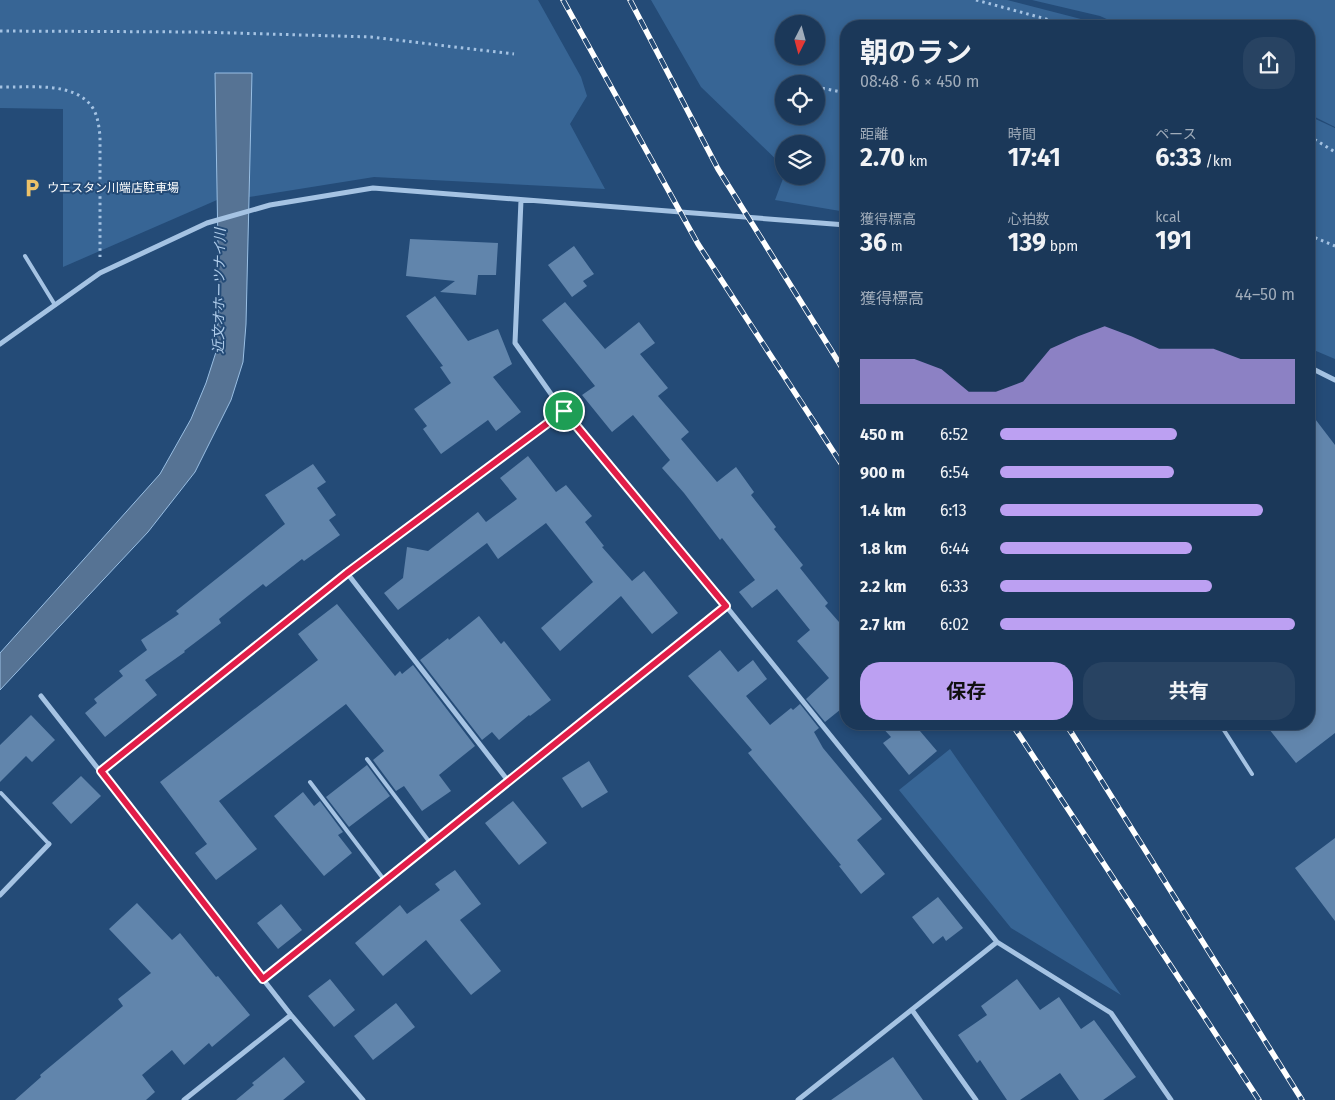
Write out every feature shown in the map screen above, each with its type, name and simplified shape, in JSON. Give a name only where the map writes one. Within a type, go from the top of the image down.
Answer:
[{"type":"street","points":[[0,344],[100,273],[207,223],[270,205],[373,188],[840,224]]},
{"type":"street","points":[[521,200],[515,342],[564,411],[726,606],[996,942],[1111,1013],[1171,1100]]},
{"type":"street","points":[[1315,370],[1335,380]]},
{"type":"street","points":[[101,771],[347,573],[564,411]]},
{"type":"street","points":[[347,573],[509,782]]},
{"type":"street","points":[[263,979],[726,606]]},
{"type":"street","points":[[41,696],[291,1015],[362,1100]]},
{"type":"street","points":[[0,895],[49,844]]},
{"type":"street","points":[[798,1100],[996,942]]},
{"type":"street","points":[[912,1010],[976,1100]]},
{"type":"street","points":[[184,1100],[291,1015]]},
{"type":"lane","points":[[25,256],[55,305]]},
{"type":"lane","points":[[1224,730],[1252,774]]},
{"type":"lane","points":[[366,759],[431,844]]},
{"type":"lane","points":[[310,782],[385,881]]},
{"type":"lane","points":[[1,793],[49,844]]},
{"type":"path","points":[[976,0],[1050,20]]},
{"type":"path","points":[[0,31],[199,32],[372,37],[514,54]]},
{"type":"path","points":[[0,87],[60,89],[74,92],[93,109],[98,119],[100,136],[100,273]]},
{"type":"path","points":[[825,89],[840,92]]},
{"type":"path","points":[[1315,140],[1335,152]]},
{"type":"path","points":[[1315,238],[1335,246]]},
{"type":"shaded area","points":[[0,0],[538,0],[581,77],[587,96],[570,124],[605,189],[374,177],[249,197],[252,74],[216,73],[217,200],[63,267],[63,109],[0,108]]},
{"type":"shaded area","points":[[651,0],[1007,0],[1085,20],[840,20],[840,211],[775,200],[781,185],[825,185],[825,135],[775,135],[775,158],[701,87]]},
{"type":"shaded area","points":[[1032,0],[1335,0],[1335,127],[1315,117],[1315,20],[1109,20],[1100,16]]},
{"type":"shaded area","points":[[1315,119],[1335,128],[1335,359],[1315,351]]},
{"type":"shaded area","points":[[950,749],[1121,995],[1011,928],[899,790]]},
{"type":"water","name":"近文オホーツナイ川","points":[[215,73],[252,73],[246,324],[243,362],[231,400],[195,472],[148,532],[0,690],[0,653],[160,474],[191,419],[206,383],[216,352],[219,304]]},
{"type":"building","points":[[410,239],[498,243],[496,275],[478,275],[476,295],[440,292],[455,281],[406,276]]},
{"type":"building","points":[[574,246],[594,274],[583,281],[587,286],[572,297],[548,265]]},
{"type":"building","points":[[435,296],[468,341],[498,329],[512,364],[493,377],[521,412],[496,431],[488,420],[441,454],[423,429],[427,426],[414,409],[451,383],[440,367],[443,366],[406,316]]},
{"type":"building","points":[[565,302],[605,349],[639,322],[655,343],[640,354],[668,388],[658,396],[689,432],[681,439],[717,482],[736,467],[754,492],[751,495],[776,527],[774,529],[803,565],[800,568],[828,603],[825,606],[840,623],[840,710],[825,722],[806,699],[829,678],[797,641],[810,630],[777,589],[752,608],[739,592],[755,580],[662,468],[670,460],[633,415],[612,432],[582,395],[595,386],[542,320]]},
{"type":"building","points":[[1315,419],[1335,445],[1335,733],[1296,763],[1270,730],[1315,730]]},
{"type":"building","points":[[528,456],[556,492],[566,485],[592,516],[585,522],[604,546],[602,547],[632,581],[644,571],[678,613],[652,634],[621,596],[560,651],[541,628],[593,582],[546,523],[498,559],[487,543],[398,610],[384,593],[403,578],[407,547],[428,551],[478,512],[486,522],[517,499],[500,478]]},
{"type":"building","points":[[313,464],[326,482],[317,488],[336,515],[329,520],[340,535],[304,561],[302,559],[266,587],[263,584],[219,619],[221,623],[185,652],[145,680],[157,695],[105,737],[85,713],[97,703],[94,699],[123,676],[119,671],[147,650],[141,640],[179,614],[176,611],[285,524],[265,495]]},
{"type":"building","points":[[337,604],[395,676],[400,671],[402,674],[413,665],[475,746],[439,775],[451,791],[422,811],[404,786],[396,791],[373,760],[384,751],[346,704],[219,801],[257,849],[216,880],[195,853],[207,844],[160,782],[318,660],[298,634]]},
{"type":"building","points":[[479,616],[501,644],[504,641],[551,700],[529,715],[499,740],[492,732],[482,740],[420,660]]},
{"type":"building","points":[[720,650],[738,672],[753,660],[767,679],[746,696],[770,725],[791,708],[793,710],[800,704],[819,728],[814,732],[823,748],[882,819],[857,840],[885,874],[861,894],[839,866],[841,865],[748,753],[752,750],[688,676]]},
{"type":"building","points":[[31,715],[55,740],[32,762],[26,756],[0,782],[0,745]]},
{"type":"building","points":[[885,730],[919,730],[937,751],[909,775],[883,743],[891,737]]},
{"type":"building","points":[[589,761],[608,792],[582,808],[562,778]]},
{"type":"building","points":[[367,765],[390,796],[349,827],[326,797]]},
{"type":"building","points":[[81,776],[101,796],[71,824],[52,803]]},
{"type":"building","points":[[303,792],[314,806],[320,801],[343,832],[338,835],[352,853],[324,876],[274,816]]},
{"type":"building","points":[[513,801],[547,843],[519,865],[485,823]]},
{"type":"building","points":[[1335,838],[1335,921],[1295,868]]},
{"type":"building","points":[[455,870],[481,904],[460,920],[501,971],[471,995],[426,940],[383,976],[355,943],[400,905],[407,914],[440,890],[435,884]]},
{"type":"building","points":[[938,897],[963,928],[946,941],[943,936],[933,944],[912,917]]},
{"type":"building","points":[[137,903],[172,940],[180,933],[250,1015],[212,1047],[209,1043],[184,1065],[172,1050],[142,1075],[155,1092],[146,1100],[15,1100],[41,1077],[40,1075],[123,1006],[118,999],[151,973],[109,929]]},
{"type":"building","points":[[281,904],[302,930],[278,949],[257,923]]},
{"type":"building","points":[[330,979],[355,1010],[334,1027],[308,996]]},
{"type":"building","points":[[1017,979],[1040,1010],[1059,997],[1081,1029],[1094,1020],[1136,1077],[1103,1100],[1079,1100],[1060,1073],[1020,1100],[1007,1100],[980,1060],[977,1063],[958,1035],[987,1015],[981,1006]]},
{"type":"building","points":[[396,1003],[415,1027],[373,1060],[354,1036]]},
{"type":"building","points":[[284,1057],[305,1082],[283,1100],[236,1100],[254,1085],[252,1083]]},
{"type":"building","points":[[893,1057],[923,1100],[831,1100]]},
{"type":"railway","points":[[563,0],[698,244],[840,462]]},
{"type":"railway","points":[[630,0],[718,169],[840,364]]},
{"type":"railway","points":[[1016,730],[1259,1100]]},
{"type":"railway","points":[[1070,730],[1302,1100]]},
{"type":"place","name":"ウエスタン川端店駐車場","points":[[32,188]]},
{"type":"route","points":[[564,411],[726,606],[263,979],[101,771],[347,573],[564,411]]}]
